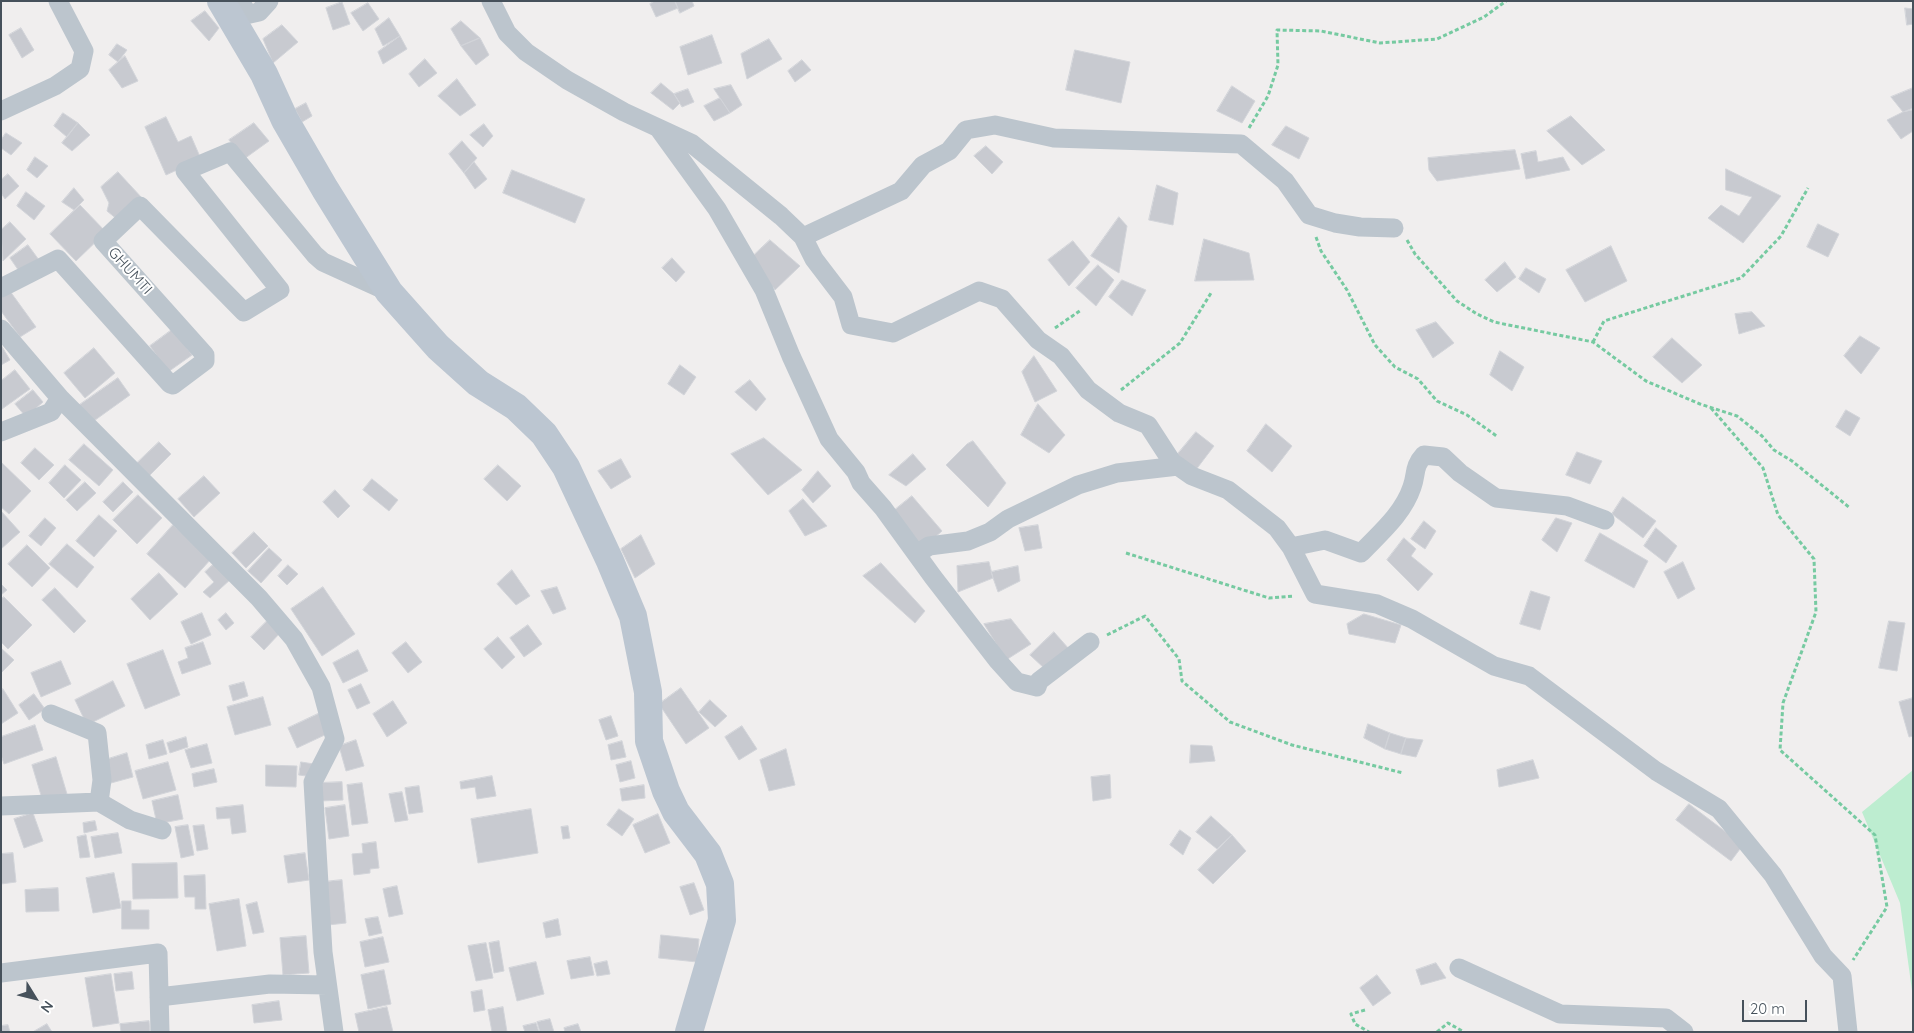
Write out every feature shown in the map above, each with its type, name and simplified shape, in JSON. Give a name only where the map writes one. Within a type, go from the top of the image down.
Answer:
[{"type":"street","points":[[1,112],[55,86],[80,69],[84,51],[58,1]]},
{"type":"street","points":[[221,1],[264,74],[285,120],[320,182],[389,292],[438,347],[478,383],[516,407],[544,434],[566,467],[633,616],[648,692],[649,741],[666,791],[676,812],[708,854],[720,884],[722,920],[689,1032]]},
{"type":"street","points":[[240,1],[250,14],[259,12],[269,1]]},
{"type":"street","points":[[492,1],[507,33],[526,52],[567,80],[624,112],[698,148],[803,237],[814,259],[843,297],[851,324],[893,333],[979,291],[1002,299],[1038,340],[1048,349],[1061,356],[1088,390],[1119,413],[1148,425],[1172,462],[1192,476],[1228,490],[1277,528],[1291,547],[1315,594],[1377,604],[1412,619],[1494,666],[1529,676],[1656,771],[1720,809],[1773,875],[1823,956],[1842,976],[1848,1032]]},
{"type":"street","points":[[803,237],[901,191],[923,165],[949,151],[966,130],[995,125],[1054,138],[1241,144],[1285,181],[1309,215],[1335,223],[1360,227],[1394,228]]},
{"type":"street","points":[[658,128],[717,209],[764,290],[791,356],[830,439],[933,577],[1017,682],[1038,687],[1039,681],[1090,642]]},
{"type":"street","name":"GHUMTI","points":[[1,288],[58,259],[170,384],[173,385],[205,361],[205,356],[103,241],[140,206],[244,312],[280,290],[185,171],[230,152],[315,255],[323,262],[389,292]]},
{"type":"street","points":[[1,328],[60,398],[259,598],[294,639],[321,687],[335,739],[313,782],[327,985],[334,1032]]},
{"type":"street","points":[[5,424],[51,412],[60,398]]},
{"type":"street","points":[[1291,547],[1325,540],[1361,552],[1395,518],[1412,488],[1416,464],[1424,455],[1443,457],[1460,473],[1496,498],[1567,506],[1605,520]]},
{"type":"street","points":[[917,554],[929,546],[968,541],[990,532],[1008,519],[1078,485],[1117,473],[1178,466]]},
{"type":"street","points":[[51,714],[97,733],[102,780],[99,802]]},
{"type":"street","points":[[1,806],[99,802],[130,820],[162,830]]},
{"type":"street","points":[[1,973],[158,952],[160,1032]]},
{"type":"street","points":[[1459,968],[1560,1014],[1666,1018],[1684,1032]]},
{"type":"street","points":[[159,997],[270,984],[327,985]]},
{"type":"path","points":[[1241,144],[1268,96],[1278,65],[1277,30],[1321,31],[1380,43],[1437,39],[1484,17],[1506,1]]},
{"type":"path","points":[[1593,342],[1604,321],[1741,278],[1781,236],[1808,188]]},
{"type":"path","points":[[1309,215],[1321,251],[1347,290],[1374,345],[1395,367],[1418,379],[1437,401],[1467,415],[1498,437]]},
{"type":"path","points":[[1394,228],[1404,236],[1415,254],[1457,301],[1477,314],[1494,322],[1593,342],[1646,381],[1711,408],[1737,416],[1762,436],[1774,450],[1792,461],[1850,508]]},
{"type":"path","points":[[1105,402],[1180,343],[1211,293]]},
{"type":"path","points":[[1038,340],[1081,310]]},
{"type":"path","points":[[1711,408],[1763,468],[1778,516],[1814,559],[1816,612],[1783,703],[1780,750],[1875,835],[1887,906],[1842,976]]},
{"type":"path","points":[[1126,553],[1269,598],[1315,594]]},
{"type":"path","points":[[1090,642],[1146,616],[1179,659],[1182,681],[1230,722],[1292,745],[1403,773]]},
{"type":"path","points":[[1365,1010],[1351,1014],[1355,1024],[1369,1032]]},
{"type":"path","points":[[1437,1032],[1448,1023],[1464,1032]]},
{"type":"green space","points":[[1913,770],[1913,998],[1900,903],[1862,812]]},
{"type":"building","points":[[655,1],[675,1],[678,8],[656,17],[650,4]]},
{"type":"building","points":[[675,1],[692,1],[694,6],[680,13]]},
{"type":"building","points":[[342,2],[350,24],[333,30],[326,8]]},
{"type":"building","points":[[368,3],[379,19],[363,31],[351,13]]},
{"type":"building","points":[[1905,8],[1913,9],[1913,24],[1907,25]]},
{"type":"building","points":[[205,11],[219,28],[209,41],[191,21]]},
{"type":"building","points":[[389,18],[400,36],[383,46],[375,29]]},
{"type":"building","points":[[461,21],[480,38],[461,46],[451,29]]},
{"type":"building","points":[[282,25],[298,42],[273,63],[263,39]]},
{"type":"building","points":[[21,28],[34,50],[22,58],[9,35]]},
{"type":"building","points":[[712,35],[722,63],[688,75],[680,47]]},
{"type":"building","points":[[400,36],[407,49],[383,64],[378,52]]},
{"type":"building","points":[[480,38],[489,55],[476,65],[461,46]]},
{"type":"building","points":[[769,39],[782,59],[747,79],[741,54]]},
{"type":"building","points":[[117,44],[127,50],[118,62],[109,55]]},
{"type":"building","points":[[1075,50],[1130,62],[1121,103],[1066,90]]},
{"type":"building","points":[[125,56],[138,81],[122,88],[109,70]]},
{"type":"building","points":[[425,59],[437,73],[419,87],[409,74]]},
{"type":"building","points":[[802,60],[811,70],[795,82],[788,71]]},
{"type":"building","points":[[457,79],[476,105],[460,116],[438,96]]},
{"type":"building","points":[[661,83],[674,94],[680,103],[673,110],[651,93]]},
{"type":"building","points":[[731,85],[742,105],[730,113],[714,89]]},
{"type":"building","points":[[1232,86],[1255,101],[1242,123],[1217,111]]},
{"type":"building","points":[[1913,88],[1913,108],[1903,112],[1891,97]]},
{"type":"building","points":[[688,89],[694,102],[682,107],[674,94]]},
{"type":"building","points":[[720,98],[730,113],[714,121],[704,106]]},
{"type":"building","points":[[306,103],[312,116],[302,122],[295,109]]},
{"type":"building","points":[[1913,110],[1913,131],[1901,139],[1887,120],[1903,112]]},
{"type":"building","points":[[63,113],[78,123],[67,137],[54,126]]},
{"type":"building","points":[[1571,116],[1605,150],[1582,165],[1547,131]]},
{"type":"building","points":[[166,117],[178,142],[191,136],[201,159],[166,175],[145,127]]},
{"type":"building","points":[[78,123],[90,135],[72,151],[62,143]]},
{"type":"building","points":[[254,123],[269,141],[244,159],[229,140]]},
{"type":"building","points":[[484,124],[493,136],[483,147],[470,135]]},
{"type":"building","points":[[1286,126],[1309,138],[1299,159],[1272,145]]},
{"type":"building","points":[[6,133],[22,143],[11,155],[1,148],[1,140]]},
{"type":"building","points":[[462,141],[477,158],[464,173],[449,154]]},
{"type":"building","points":[[986,146],[1003,162],[992,174],[974,156]]},
{"type":"building","points":[[1515,150],[1520,169],[1437,181],[1429,170],[1428,158]]},
{"type":"building","points":[[1536,151],[1538,162],[1563,157],[1570,170],[1526,179],[1521,154]]},
{"type":"building","points":[[35,157],[48,166],[37,178],[27,170]]},
{"type":"building","points":[[474,162],[487,179],[475,189],[464,173]]},
{"type":"building","points":[[1726,169],[1781,196],[1743,243],[1708,218],[1721,205],[1739,216],[1752,197],[1726,190]]},
{"type":"building","points":[[512,170],[585,199],[575,223],[503,193]]},
{"type":"building","points":[[118,172],[142,198],[118,220],[107,211],[109,203],[101,187]]},
{"type":"building","points":[[8,174],[19,186],[5,199],[1,193],[1,180]]},
{"type":"building","points":[[1157,185],[1178,193],[1173,225],[1149,220]]},
{"type":"building","points":[[74,188],[84,200],[74,210],[62,202]]},
{"type":"building","points":[[26,192],[45,206],[34,220],[17,206]]},
{"type":"building","points":[[80,205],[106,232],[76,261],[50,234]]},
{"type":"building","points":[[1119,217],[1127,226],[1119,273],[1091,256]]},
{"type":"building","points":[[10,222],[26,239],[3,261],[1,230]]},
{"type":"building","points":[[1818,224],[1839,234],[1828,257],[1807,247]]},
{"type":"building","points":[[1204,239],[1249,253],[1254,280],[1195,281]]},
{"type":"building","points":[[770,240],[800,266],[775,290],[751,258]]},
{"type":"building","points":[[1073,241],[1090,262],[1069,286],[1048,260]]},
{"type":"building","points":[[28,245],[39,260],[21,274],[10,258]]},
{"type":"building","points":[[1611,246],[1627,281],[1585,302],[1566,270]]},
{"type":"building","points":[[672,258],[685,272],[676,282],[662,268]]},
{"type":"building","points":[[1505,262],[1516,277],[1497,292],[1485,280]]},
{"type":"building","points":[[1098,265],[1114,280],[1096,306],[1076,288]]},
{"type":"building","points":[[1526,268],[1546,279],[1539,293],[1519,279]]},
{"type":"building","points":[[1122,280],[1146,290],[1132,316],[1109,297]]},
{"type":"building","points":[[7,287],[36,327],[20,337],[1,311],[1,292]]},
{"type":"building","points":[[1752,312],[1765,326],[1739,334],[1735,314]]},
{"type":"building","points":[[1436,322],[1454,343],[1433,358],[1416,330]]},
{"type":"building","points":[[173,329],[192,355],[168,372],[150,346]]},
{"type":"building","points":[[1860,336],[1880,348],[1861,374],[1844,356]]},
{"type":"building","points":[[1672,338],[1702,365],[1682,383],[1653,357]]},
{"type":"building","points":[[1,345],[10,360],[1,365]]},
{"type":"building","points":[[94,348],[115,373],[85,398],[64,373]]},
{"type":"building","points":[[1500,351],[1524,367],[1512,391],[1490,375]]},
{"type":"building","points":[[1034,356],[1057,391],[1035,402],[1022,372]]},
{"type":"building","points":[[680,365],[696,377],[684,395],[668,384]]},
{"type":"building","points":[[15,370],[30,389],[2,409],[1,381]]},
{"type":"building","points":[[118,378],[130,395],[91,423],[78,406]]},
{"type":"building","points":[[750,380],[766,399],[756,411],[735,392]]},
{"type":"building","points":[[33,390],[43,402],[26,417],[15,404]]},
{"type":"building","points":[[1038,404],[1065,435],[1049,453],[1021,435]]},
{"type":"building","points":[[1846,410],[1860,418],[1850,436],[1836,427]]},
{"type":"building","points":[[1266,424],[1292,446],[1272,472],[1247,451]]},
{"type":"building","points":[[1196,432],[1214,446],[1195,471],[1176,456]]},
{"type":"building","points":[[764,438],[802,470],[768,495],[731,454]]},
{"type":"building","points":[[973,441],[1006,483],[988,507],[946,465],[967,444]]},
{"type":"building","points":[[159,442],[171,454],[147,478],[135,465]]},
{"type":"building","points":[[84,444],[113,470],[99,486],[69,460]]},
{"type":"building","points":[[35,448],[54,465],[39,480],[21,463]]},
{"type":"building","points":[[1577,452],[1602,461],[1590,484],[1566,475]]},
{"type":"building","points":[[913,454],[926,469],[906,486],[889,475]]},
{"type":"building","points":[[621,459],[631,477],[611,489],[598,471]]},
{"type":"building","points":[[1,462],[31,491],[9,514],[1,507]]},
{"type":"building","points":[[65,465],[81,480],[64,498],[49,483]]},
{"type":"building","points":[[498,465],[521,486],[507,501],[484,479]]},
{"type":"building","points":[[818,471],[831,486],[813,503],[802,490]]},
{"type":"building","points":[[204,476],[220,493],[194,517],[178,499]]},
{"type":"building","points":[[372,479],[398,500],[389,511],[363,490]]},
{"type":"building","points":[[85,482],[96,493],[77,511],[66,500]]},
{"type":"building","points":[[123,482],[133,492],[113,512],[103,502]]},
{"type":"building","points":[[335,490],[350,506],[338,518],[323,502]]},
{"type":"building","points":[[138,495],[162,518],[137,544],[113,520]]},
{"type":"building","points":[[912,496],[942,531],[922,549],[891,513]]},
{"type":"building","points":[[1623,497],[1656,521],[1643,538],[1612,514]]},
{"type":"building","points":[[803,499],[827,526],[805,536],[789,511]]},
{"type":"building","points":[[1,511],[20,532],[1,549]]},
{"type":"building","points":[[99,515],[117,531],[94,557],[76,541]]},
{"type":"building","points":[[45,518],[56,528],[41,546],[29,536]]},
{"type":"building","points":[[1556,518],[1572,523],[1557,552],[1542,540]]},
{"type":"building","points":[[1424,521],[1436,531],[1425,549],[1411,539]]},
{"type":"building","points":[[173,525],[211,559],[185,588],[147,554]]},
{"type":"building","points":[[1038,525],[1042,548],[1025,551],[1019,528]]},
{"type":"building","points":[[1656,528],[1677,546],[1666,563],[1644,546]]},
{"type":"building","points":[[254,532],[268,546],[246,568],[232,553]]},
{"type":"building","points":[[1600,533],[1648,561],[1634,588],[1585,561]]},
{"type":"building","points":[[641,535],[655,564],[635,578],[621,549]]},
{"type":"building","points":[[1404,538],[1416,549],[1411,556],[1433,574],[1418,591],[1387,560]]},
{"type":"building","points":[[67,544],[94,567],[77,588],[49,564]]},
{"type":"building","points":[[27,545],[50,568],[32,587],[8,564]]},
{"type":"building","points":[[269,548],[282,560],[261,583],[248,571]]},
{"type":"building","points":[[989,562],[993,578],[958,592],[957,566]]},
{"type":"building","points":[[1683,562],[1695,589],[1678,599],[1664,572]]},
{"type":"building","points":[[215,563],[231,579],[210,598],[203,592],[214,582],[205,572]]},
{"type":"building","points":[[881,563],[925,611],[915,623],[863,576]]},
{"type":"building","points":[[288,565],[298,574],[287,585],[278,576]]},
{"type":"building","points":[[1018,566],[1020,581],[998,592],[991,572]]},
{"type":"building","points":[[512,570],[530,596],[516,605],[497,584]]},
{"type":"building","points":[[159,573],[178,594],[150,620],[131,599]]},
{"type":"building","points":[[1,584],[7,590],[1,595]]},
{"type":"building","points":[[323,587],[355,634],[322,656],[291,609]]},
{"type":"building","points":[[557,587],[566,609],[553,614],[541,591]]},
{"type":"building","points":[[55,588],[86,621],[74,633],[42,600]]},
{"type":"building","points":[[1531,591],[1550,597],[1540,630],[1520,624]]},
{"type":"building","points":[[4,597],[32,625],[8,649],[1,642],[1,599]]},
{"type":"building","points":[[202,613],[211,635],[191,644],[181,622]]},
{"type":"building","points":[[226,613],[234,623],[226,630],[218,620]]},
{"type":"building","points":[[1364,614],[1401,625],[1395,643],[1349,634],[1347,624]]},
{"type":"building","points":[[269,619],[281,632],[264,650],[251,637]]},
{"type":"building","points":[[1011,619],[1031,644],[1006,660],[984,624]]},
{"type":"building","points":[[1889,621],[1905,623],[1897,671],[1879,668]]},
{"type":"building","points":[[528,625],[542,644],[524,657],[510,638]]},
{"type":"building","points":[[1054,632],[1069,649],[1045,669],[1030,655]]},
{"type":"building","points":[[498,637],[515,657],[502,669],[484,649]]},
{"type":"building","points":[[203,642],[211,664],[182,674],[178,662],[188,658],[185,648]]},
{"type":"building","points":[[406,642],[422,662],[408,673],[392,653]]},
{"type":"building","points":[[1,648],[14,660],[1,673]]},
{"type":"building","points":[[163,650],[180,695],[145,709],[127,664]]},
{"type":"building","points":[[358,650],[368,671],[343,683],[333,663]]},
{"type":"building","points":[[61,661],[71,684],[41,697],[31,673]]},
{"type":"building","points":[[113,681],[125,706],[87,725],[75,700]]},
{"type":"building","points":[[244,682],[248,696],[233,701],[229,686]]},
{"type":"building","points":[[361,684],[370,703],[357,709],[348,690]]},
{"type":"building","points":[[681,688],[709,728],[686,744],[659,704]]},
{"type":"building","points":[[3,689],[18,713],[1,724],[1,690]]},
{"type":"building","points":[[34,694],[45,709],[29,720],[19,705]]},
{"type":"building","points":[[263,697],[271,725],[235,735],[227,707]]},
{"type":"building","points":[[1913,698],[1913,736],[1909,737],[1899,702]]},
{"type":"building","points":[[710,700],[727,716],[715,727],[699,712]]},
{"type":"building","points":[[393,701],[407,723],[387,737],[373,714]]},
{"type":"building","points":[[320,713],[329,733],[297,748],[288,728]]},
{"type":"building","points":[[611,716],[618,736],[606,740],[599,720]]},
{"type":"building","points":[[1368,724],[1390,733],[1385,749],[1364,738]]},
{"type":"building","points":[[35,725],[43,750],[4,764],[1,755],[1,737]]},
{"type":"building","points":[[742,726],[757,749],[739,760],[725,737]]},
{"type":"building","points":[[1390,733],[1406,738],[1401,754],[1385,749]]},
{"type":"building","points":[[186,737],[188,747],[170,753],[167,743]]},
{"type":"building","points":[[1406,738],[1423,740],[1416,757],[1401,754]]},
{"type":"building","points":[[163,740],[167,754],[149,759],[146,745]]},
{"type":"building","points":[[356,740],[364,766],[346,771],[339,746]]},
{"type":"building","points":[[622,741],[626,757],[611,760],[608,745]]},
{"type":"building","points":[[207,744],[212,763],[191,768],[185,750]]},
{"type":"building","points":[[1191,745],[1212,746],[1215,761],[1190,763]]},
{"type":"building","points":[[786,749],[795,785],[769,791],[760,760]]},
{"type":"building","points":[[127,753],[133,777],[111,783],[105,760]]},
{"type":"building","points":[[56,757],[67,794],[43,802],[32,765]]},
{"type":"building","points":[[1533,760],[1539,778],[1499,787],[1497,770]]},
{"type":"building","points":[[631,761],[635,778],[620,782],[616,765]]},
{"type":"building","points":[[168,762],[176,790],[143,799],[135,771]]},
{"type":"building","points":[[301,762],[314,764],[313,777],[299,775]]},
{"type":"building","points":[[266,765],[297,766],[296,787],[266,786]]},
{"type":"building","points":[[214,769],[217,782],[194,787],[192,774]]},
{"type":"building","points":[[1110,775],[1111,798],[1093,801],[1091,777]]},
{"type":"building","points":[[492,776],[496,796],[477,799],[475,787],[461,789],[460,782]]},
{"type":"building","points":[[342,782],[343,800],[321,801],[320,783]]},
{"type":"building","points":[[362,783],[368,823],[352,825],[347,785]]},
{"type":"building","points":[[644,785],[645,798],[622,801],[620,789]]},
{"type":"building","points":[[419,786],[423,812],[409,814],[405,788]]},
{"type":"building","points":[[402,792],[408,820],[395,822],[389,794]]},
{"type":"building","points":[[178,795],[183,819],[157,824],[152,801]]},
{"type":"building","points":[[1689,804],[1743,845],[1731,861],[1676,820]]},
{"type":"building","points":[[243,805],[246,832],[232,834],[230,818],[217,819],[216,808]]},
{"type":"building","points":[[345,805],[349,836],[329,839],[325,808]]},
{"type":"building","points":[[531,809],[538,853],[478,863],[471,819]]},
{"type":"building","points":[[619,809],[634,819],[622,836],[607,825]]},
{"type":"building","points":[[33,813],[43,841],[24,848],[14,819]]},
{"type":"building","points":[[658,814],[670,843],[645,853],[633,825]]},
{"type":"building","points":[[1211,816],[1232,835],[1217,849],[1196,832]]},
{"type":"building","points":[[95,821],[97,830],[84,833],[83,823]]},
{"type":"building","points":[[188,825],[194,855],[181,858],[175,827]]},
{"type":"building","points":[[204,825],[208,849],[197,851],[193,826]]},
{"type":"building","points":[[568,826],[570,838],[563,839],[561,827]]},
{"type":"building","points":[[1180,830],[1191,838],[1183,855],[1170,845]]},
{"type":"building","points":[[118,833],[122,853],[95,858],[91,837]]},
{"type":"building","points":[[86,835],[90,857],[80,858],[77,837]]},
{"type":"building","points":[[1232,835],[1246,851],[1213,884],[1198,870]]},
{"type":"building","points":[[376,842],[379,868],[370,869],[370,873],[354,875],[352,854],[363,853],[362,844]]},
{"type":"building","points":[[13,853],[16,882],[1,884],[1,854]]},
{"type":"building","points":[[305,853],[309,880],[288,883],[284,856]]},
{"type":"building","points":[[177,863],[178,898],[133,899],[132,864]]},
{"type":"building","points":[[114,873],[121,908],[93,913],[86,878]]},
{"type":"building","points":[[205,875],[206,909],[195,909],[195,897],[185,897],[184,876]]},
{"type":"building","points":[[342,880],[346,923],[328,925],[323,882]]},
{"type":"building","points":[[694,883],[704,910],[690,915],[680,887]]},
{"type":"building","points":[[397,886],[403,914],[389,917],[383,889]]},
{"type":"building","points":[[58,888],[59,911],[26,912],[25,890]]},
{"type":"building","points":[[239,899],[246,946],[217,951],[209,904]]},
{"type":"building","points":[[122,901],[131,901],[131,910],[149,910],[149,929],[122,929]]},
{"type":"building","points":[[257,902],[264,932],[253,934],[246,905]]},
{"type":"building","points":[[378,917],[382,933],[369,936],[365,919]]},
{"type":"building","points":[[558,919],[561,935],[546,938],[543,923]]},
{"type":"building","points":[[661,935],[699,939],[697,962],[659,958]]},
{"type":"building","points":[[306,936],[309,973],[283,975],[280,938]]},
{"type":"building","points":[[383,937],[389,962],[365,967],[360,942]]},
{"type":"building","points":[[499,941],[504,971],[494,973],[489,943]]},
{"type":"building","points":[[486,943],[493,978],[476,981],[468,946]]},
{"type":"building","points":[[590,957],[594,975],[571,979],[567,961]]},
{"type":"building","points":[[607,961],[610,974],[597,976],[594,964]]},
{"type":"building","points":[[536,962],[544,994],[517,1001],[509,968]]},
{"type":"building","points":[[1436,963],[1446,978],[1421,985],[1416,970]]},
{"type":"building","points":[[384,970],[391,1004],[368,1009],[361,975]]},
{"type":"building","points":[[132,972],[134,989],[116,991],[114,974]]},
{"type":"building","points":[[111,974],[119,1023],[93,1027],[85,978]]},
{"type":"building","points":[[1377,975],[1391,993],[1373,1006],[1360,988]]},
{"type":"building","points":[[482,990],[485,1010],[474,1012],[471,992]]},
{"type":"building","points":[[279,1001],[282,1020],[254,1023],[252,1005]]},
{"type":"building","points":[[387,1007],[393,1032],[359,1032],[355,1014]]},
{"type":"building","points":[[503,1007],[507,1032],[492,1032],[488,1010]]},
{"type":"building","points":[[550,1019],[554,1032],[540,1032],[537,1022]]},
{"type":"building","points":[[149,1021],[150,1032],[121,1032],[120,1024]]},
{"type":"building","points":[[536,1023],[539,1032],[525,1032],[523,1026]]},
{"type":"building","points":[[47,1024],[52,1032],[33,1032]]},
{"type":"building","points":[[578,1024],[581,1032],[565,1032],[564,1028]]},
{"type":"building","points":[[8,1025],[10,1032],[1,1032],[1,1026]]}]
